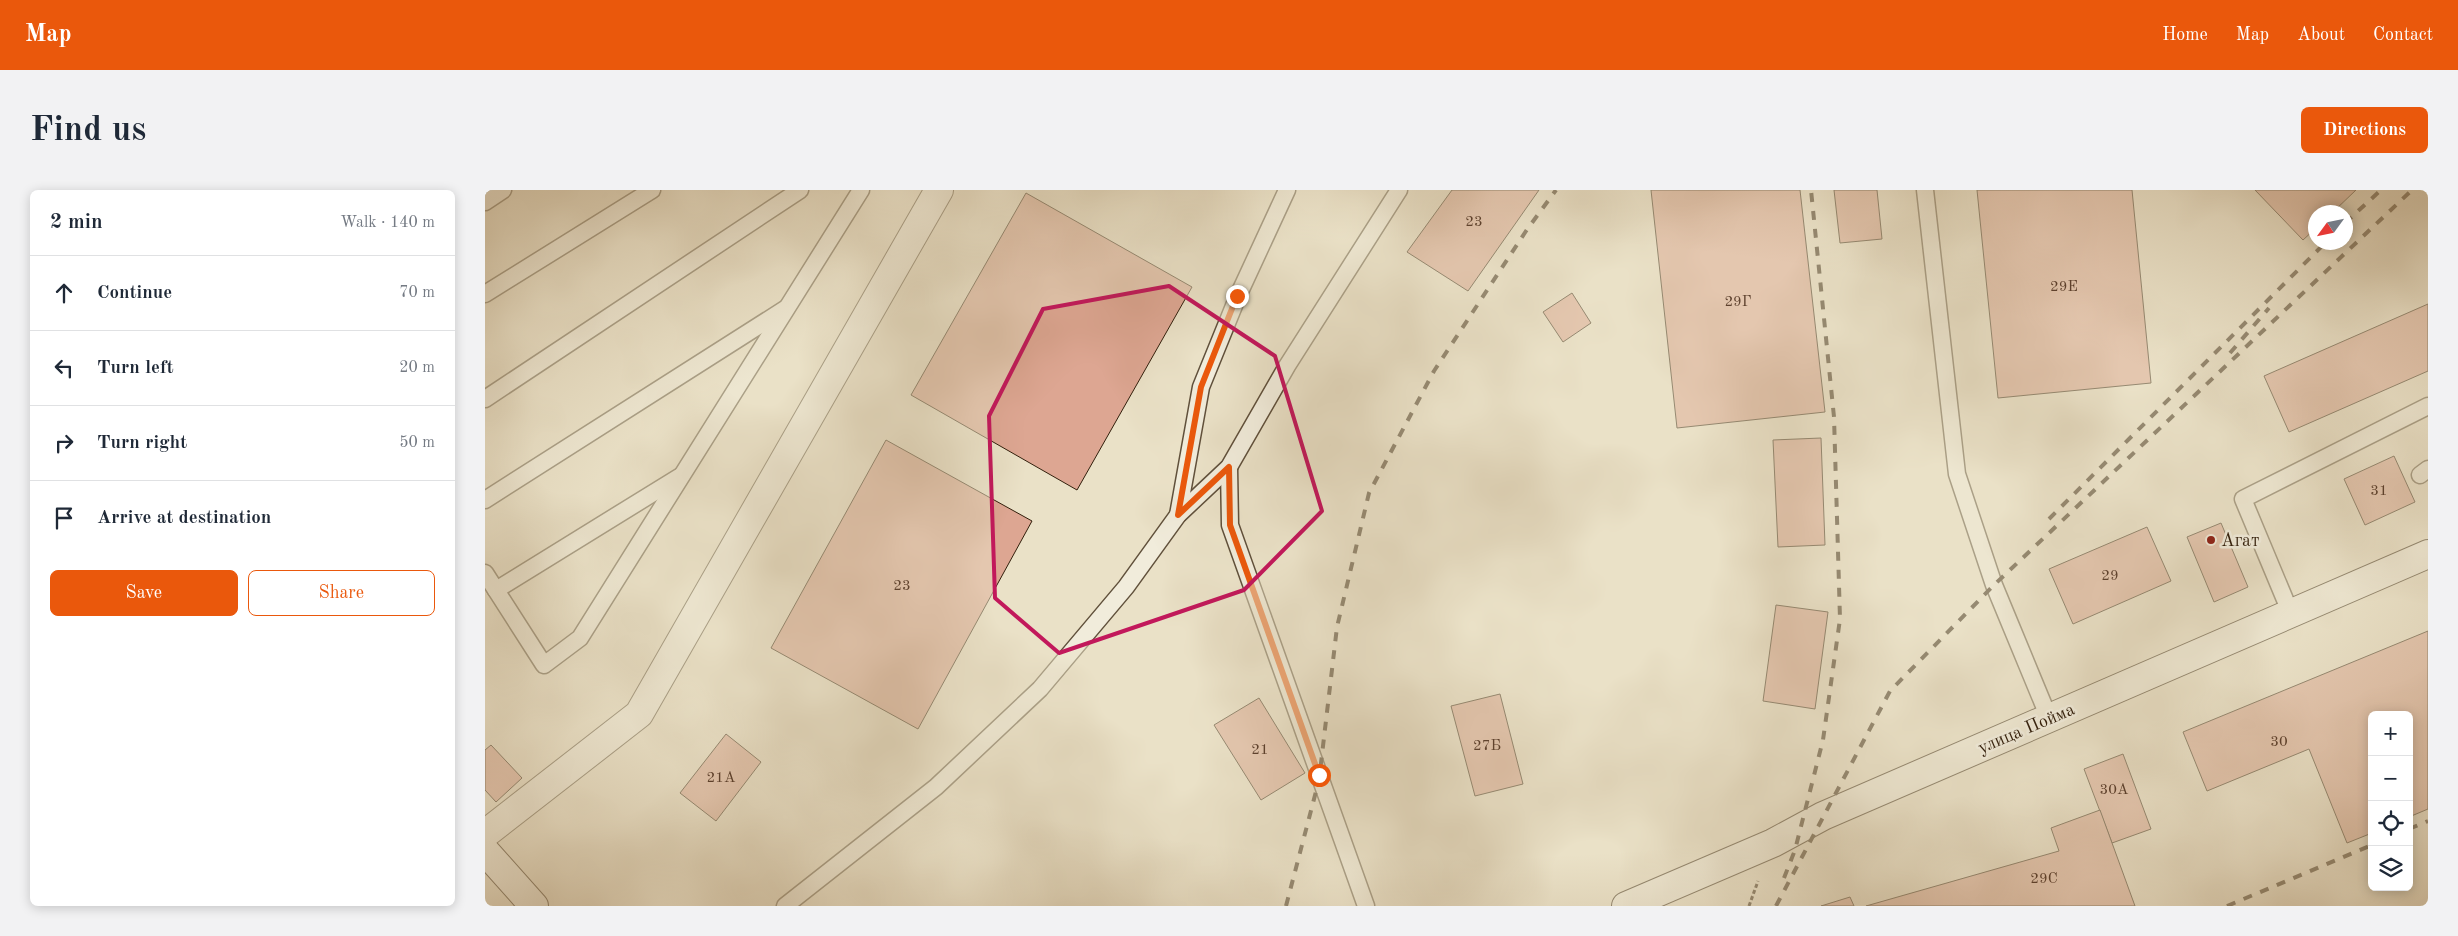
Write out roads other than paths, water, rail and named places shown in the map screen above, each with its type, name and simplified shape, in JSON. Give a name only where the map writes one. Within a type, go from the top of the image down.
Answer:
[{"type":"main road","points":[[485,834],[639,714],[939,190]]},
{"type":"main road","name":"улица Пойма","points":[[1639,903],[1773,843],[1823,816],[2428,554]]},
{"type":"main road","points":[[485,851],[534,906]]},
{"type":"lane","points":[[485,202],[503,190]]},
{"type":"lane","points":[[485,294],[652,190]]},
{"type":"lane","points":[[485,399],[800,190]]},
{"type":"lane","points":[[485,573],[544,665],[580,638],[861,190]]},
{"type":"lane","points":[[1178,515],[1201,387],[1237,296],[1287,190]]},
{"type":"lane","points":[[785,906],[936,787],[1040,689],[1125,587],[1178,515],[1229,467],[1291,358],[1399,190]]},
{"type":"lane","points":[[1925,190],[1957,474],[1995,585],[2049,718]]},
{"type":"lane","points":[[485,500],[788,306]]},
{"type":"lane","points":[[2291,614],[2243,499],[2428,406]]},
{"type":"lane","points":[[1229,467],[1230,525],[1366,906]]},
{"type":"lane","points":[[496,590],[682,475]]},
{"type":"railway","points":[[1286,906],[1319,780],[1337,627],[1369,493],[1434,371],[1526,231],[1556,190]]},
{"type":"railway","points":[[1784,878],[1795,850],[1823,740],[1840,619],[1834,417],[1811,190]]},
{"type":"railway","points":[[2353,216],[2381,190]]},
{"type":"railway","points":[[1776,906],[1890,691],[1994,585],[2412,190]]},
{"type":"railway","points":[[2049,519],[2318,250]]},
{"type":"railway","points":[[2230,353],[2269,308]]},
{"type":"railway","points":[[2413,827],[2428,821]]},
{"type":"railway","points":[[2227,906],[2370,846]]},
{"type":"place","name":"Агат","points":[[2211,540]]}]
